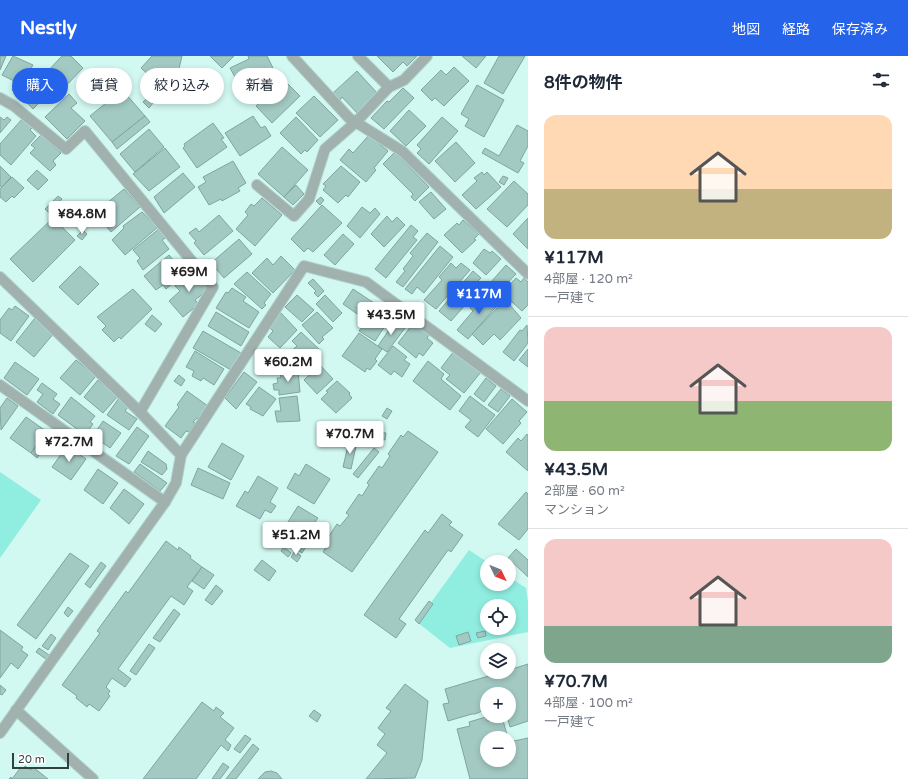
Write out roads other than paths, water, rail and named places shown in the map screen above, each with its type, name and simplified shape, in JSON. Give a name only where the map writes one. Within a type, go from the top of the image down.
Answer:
[{"type":"street","points":[[292,56],[349,118],[402,151],[528,274]]},
{"type":"street","points":[[358,56],[389,88]]},
{"type":"street","points":[[257,185],[294,216],[309,199],[325,149],[356,122],[389,88],[404,80],[427,56]]},
{"type":"street","points":[[0,98],[14,106],[66,149],[85,131],[213,288],[140,412]]},
{"type":"street","points":[[0,733],[165,502],[176,483],[181,455],[304,266],[366,282],[528,401]]},
{"type":"street","points":[[0,277],[140,412],[181,455]]},
{"type":"street","points":[[0,386],[165,502]]},
{"type":"street","points":[[16,710],[93,779]]}]
